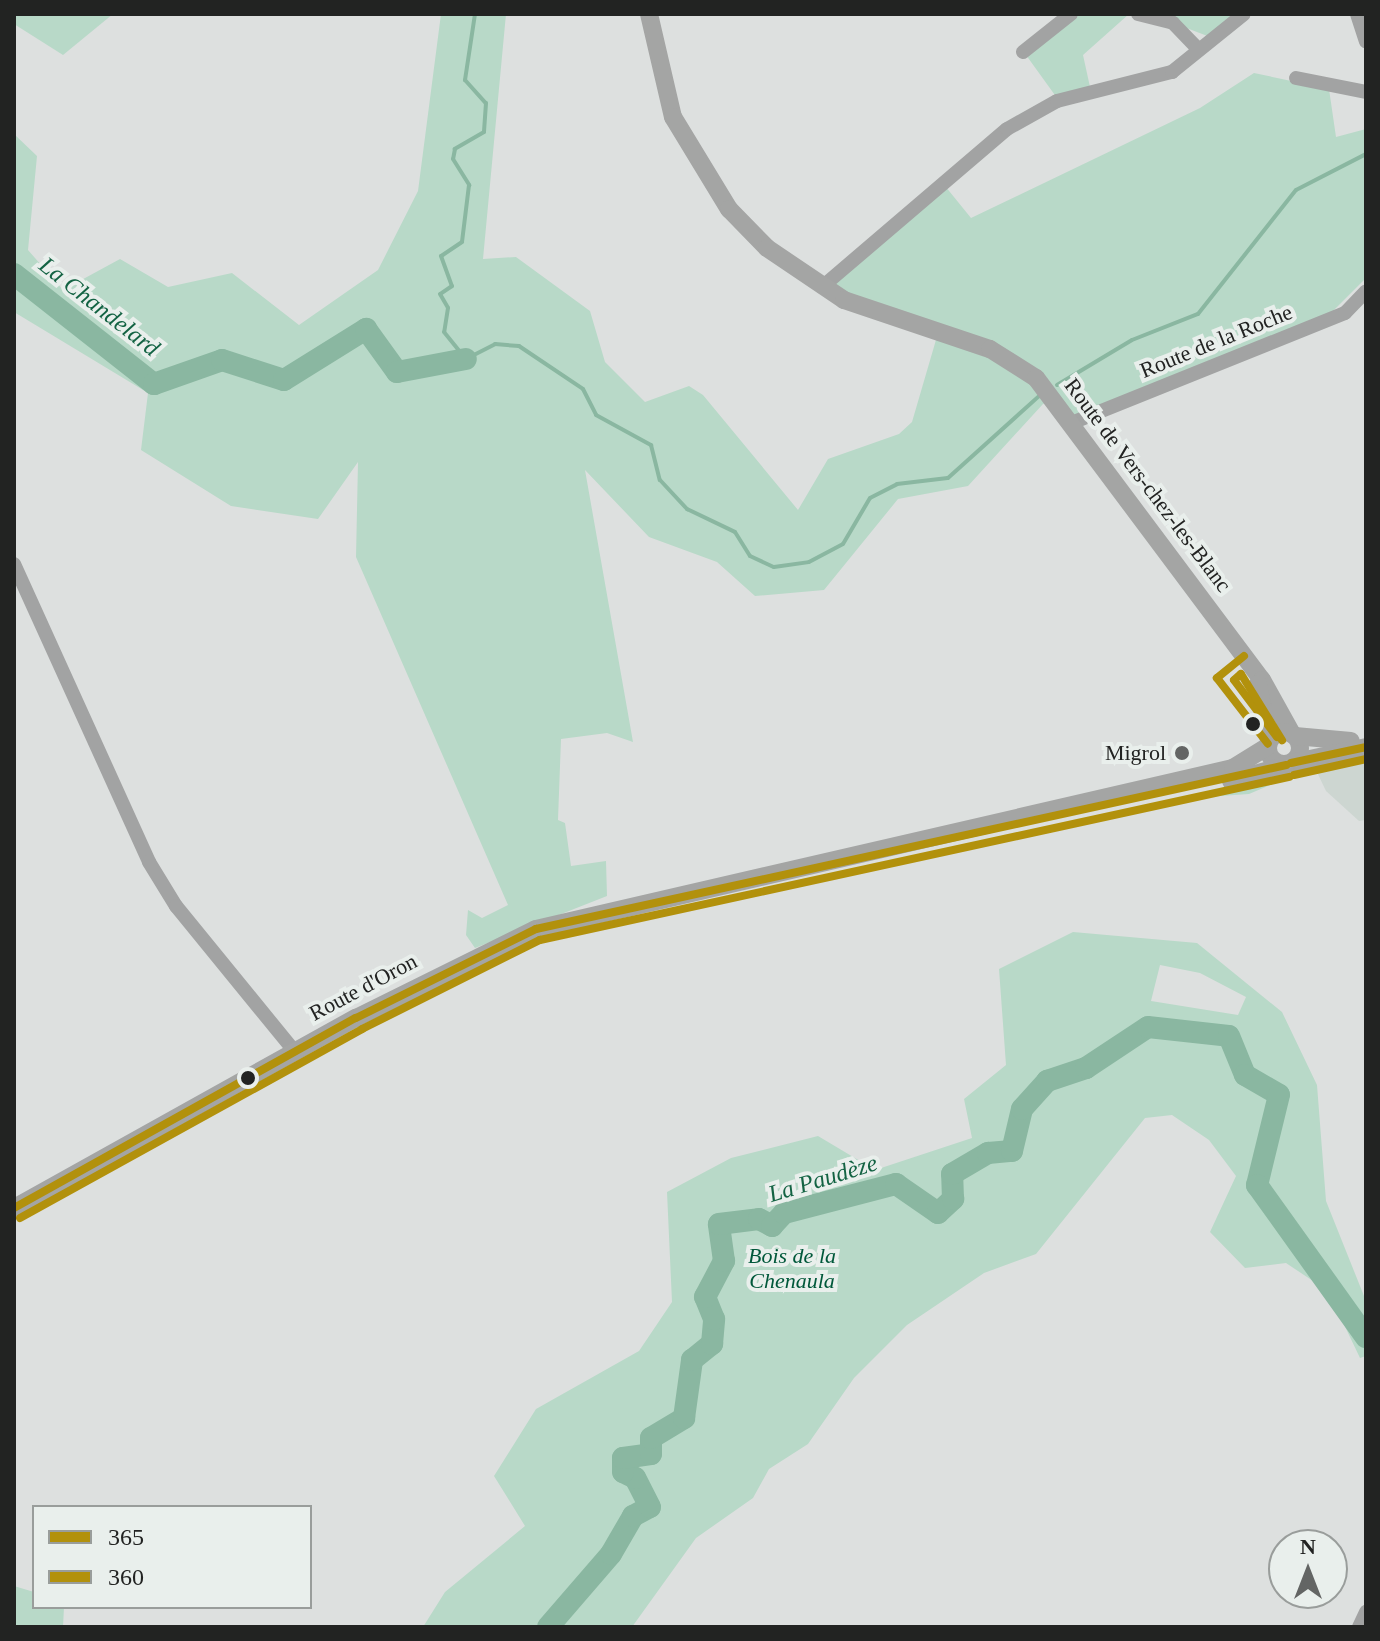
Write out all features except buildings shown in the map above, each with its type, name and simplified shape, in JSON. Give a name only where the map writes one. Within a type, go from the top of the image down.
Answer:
[{"type":"main road","name":"Route de Vers-chez-les-Blanc","points":[[649,14],[669,105],[697,165],[767,248],[822,287],[868,311],[990,349],[1036,378],[1074,422],[1244,656],[1294,735]]},
{"type":"main road","name":"Route de Vers-chez-les-Blanc","points":[[1244,656],[1263,700],[1268,744]]},
{"type":"main road","points":[[995,824],[1233,768],[1268,744],[1294,735],[1331,744],[1366,739]]},
{"type":"main road","points":[[1289,764],[1300,751],[1294,735]]},
{"type":"main road","points":[[1268,744],[1273,761],[1289,764]]},
{"type":"main road","points":[[995,824],[1366,747]]},
{"type":"main road","name":"Route d'Oron","points":[[14,1208],[295,1052],[536,929],[762,874],[995,824]]},
{"type":"street","points":[[1023,52],[1071,14]]},
{"type":"street","points":[[1138,14],[1173,23],[1199,50]]},
{"type":"street","points":[[822,287],[1007,129],[1057,101],[1172,72],[1244,14]]},
{"type":"street","points":[[1357,14],[1366,42]]},
{"type":"street","points":[[1296,78],[1366,92]]},
{"type":"street","name":"Route de la Roche","points":[[1074,422],[1345,313],[1366,291]]},
{"type":"street","points":[[14,564],[36,602],[149,862],[176,906],[295,1052]]},
{"type":"street","points":[[1359,1627],[1366,1612]]},
{"type":"shaded area","points":[[1366,754],[1366,820],[1359,821],[1326,791],[1315,768]]},
{"type":"green space","points":[[14,14],[113,14],[63,55],[14,24]]},
{"type":"green space","points":[[441,14],[506,14],[483,259],[516,257],[590,311],[605,362],[645,402],[689,386],[703,395],[798,510],[828,459],[899,434],[912,422],[938,333],[822,287],[941,181],[971,218],[1200,108],[1254,73],[1329,89],[1336,137],[1366,129],[1366,278],[1333,311],[1074,422],[1056,399],[1043,404],[968,486],[898,499],[824,590],[755,596],[717,562],[649,537],[585,470],[633,742],[607,733],[561,739],[558,820],[565,823],[571,866],[606,861],[607,896],[475,948],[466,935],[468,910],[482,918],[508,905],[356,557],[358,462],[318,519],[231,506],[141,450],[148,393],[14,312],[14,134],[37,156],[28,250],[63,290],[120,259],[168,287],[232,273],[299,325],[378,270],[418,191]]},
{"type":"green space","points":[[1075,14],[1129,14],[1083,55],[1090,87],[1057,98],[1026,55]]},
{"type":"green space","points":[[1150,14],[1239,14],[1210,37]]},
{"type":"green space","points":[[1284,779],[1249,794],[1177,799],[1227,793]]},
{"type":"green space","name":"Bois de la Chenaula","points":[[1073,932],[1197,943],[1282,1012],[1317,1085],[1326,1201],[1366,1301],[1366,1356],[1360,1358],[1328,1291],[1286,1263],[1245,1268],[1210,1232],[1236,1176],[1209,1140],[1172,1115],[1145,1118],[1036,1254],[984,1273],[907,1325],[854,1378],[808,1444],[769,1469],[753,1498],[696,1538],[632,1627],[423,1627],[445,1592],[525,1526],[494,1476],[536,1409],[639,1351],[672,1302],[667,1192],[731,1158],[818,1136],[875,1170],[972,1138],[964,1099],[1006,1065],[999,969]],"holes":[[[1160,965],[1200,973],[1246,997],[1238,1015],[1151,1001]]]},
{"type":"green space","points":[[14,1586],[32,1591],[32,1609],[64,1609],[63,1627],[14,1627]]},
{"type":"waterway","points":[[475,14],[465,80],[486,103],[484,132],[455,149],[453,159],[469,185],[462,242],[441,256],[452,286],[440,294],[448,308],[444,332],[466,359],[495,344],[519,346],[583,389],[596,415],[651,445],[660,480],[687,509],[735,532],[750,556],[774,567],[809,562],[843,544],[870,498],[897,484],[948,478],[1039,396]]},
{"type":"waterway","points":[[1057,385],[1132,340],[1198,314],[1296,190],[1366,154]]},
{"type":"waterway","name":"La Chandelard","points":[[14,274],[154,384],[222,360],[284,380],[366,329],[397,372],[466,359]]},
{"type":"waterway","name":"La Paudèze","points":[[548,1627],[611,1554],[633,1516],[650,1507],[635,1478],[623,1472],[623,1458],[651,1454],[651,1438],[684,1418],[692,1360],[712,1344],[714,1319],[705,1297],[724,1261],[719,1224],[759,1219],[772,1226],[784,1213],[896,1184],[938,1213],[953,1199],[952,1174],[988,1153],[1012,1151],[1022,1109],[1047,1081],[1086,1068],[1148,1027],[1229,1036],[1245,1075],[1279,1095],[1257,1185],[1366,1337]]},
{"type":"transit line","name":"365","points":[[1244,656],[1217,678],[1268,744]]},
{"type":"transit line","name":"360","points":[[1277,737],[1234,680],[1241,674],[1282,740]]},
{"type":"transit line","name":"365","points":[[1291,763],[1366,747]]},
{"type":"transit line","name":"360","points":[[1294,775],[1366,759]]},
{"type":"transit line","name":"365","points":[[14,1208],[356,1018],[536,929],[1286,765]]},
{"type":"transit line","name":"360","points":[[20,1218],[362,1029],[540,940],[1289,777]]},
{"type":"place","name":"Migrol","points":[[1182,753]]}]
